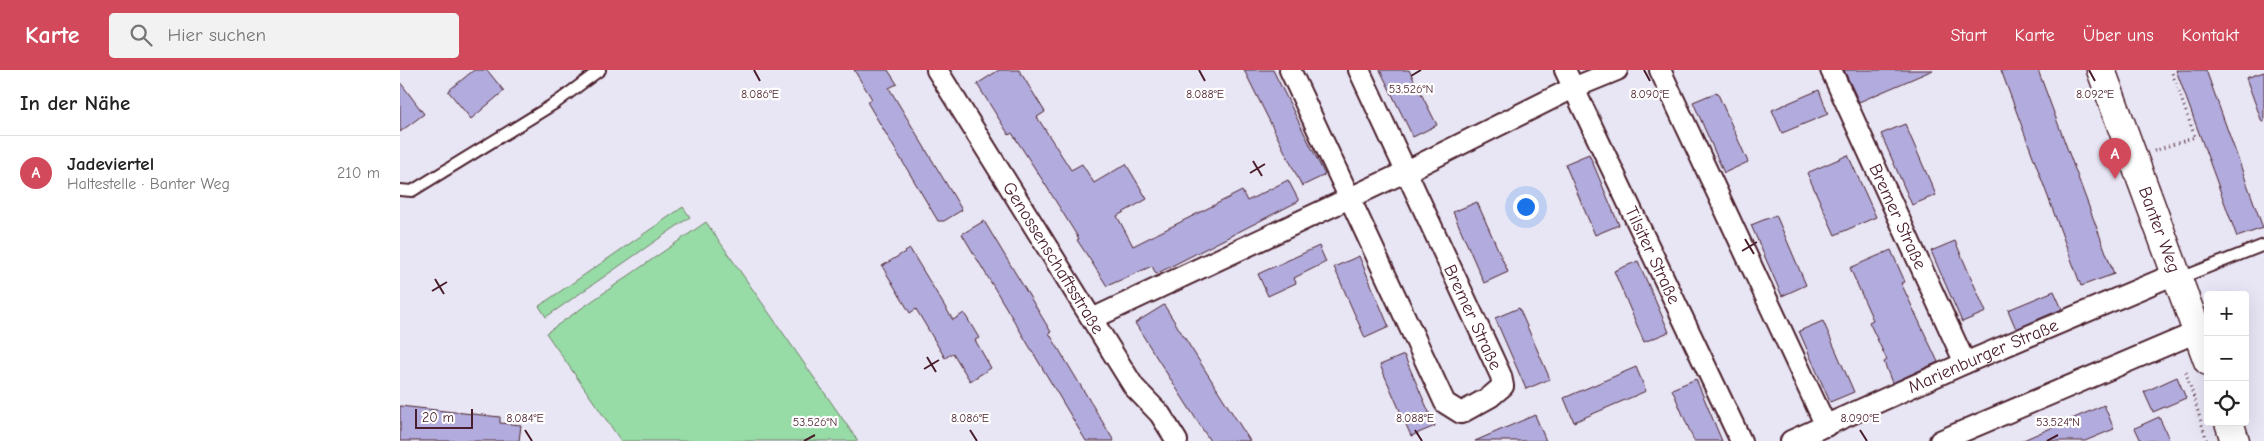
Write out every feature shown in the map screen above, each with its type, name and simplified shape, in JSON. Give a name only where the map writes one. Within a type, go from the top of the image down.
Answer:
[{"type":"main road","name":"Banter Weg","points":[[2100,70],[2204,350]]},
{"type":"main road","points":[[2230,426],[2235,441]]},
{"type":"street","name":"Genossenschaftsstraße","points":[[937,70],[1134,387],[1160,414],[1177,441]]},
{"type":"street","name":"Bremer Straße","points":[[1290,70],[1445,403],[1461,413],[1490,397],[1503,386],[1501,376],[1359,70]]},
{"type":"street","name":"Tilsiter Straße","points":[[1565,70],[1741,441]]},
{"type":"street","points":[[1092,319],[1405,172],[1573,88],[1617,70]]},
{"type":"street","points":[[1660,70],[1826,426]]},
{"type":"street","name":"Bremer Straße","points":[[1831,70],[1965,363]]},
{"type":"street","name":"Marienburger Straße","points":[[1791,441],[1965,363],[2176,277]]},
{"type":"street","points":[[1940,441],[2197,332]]},
{"type":"lane","points":[[400,190],[412,191],[424,184],[557,102],[600,70]]},
{"type":"lane","points":[[2176,277],[2264,245]]},
{"type":"path","points":[[2132,158],[2194,137],[2171,70]]},
{"type":"green space","points":[[683,207],[690,217],[546,317],[539,306]]},
{"type":"green space","points":[[706,222],[858,441],[621,441],[546,333]]},
{"type":"building","points":[[474,70],[487,70],[504,91],[471,119],[448,91]]},
{"type":"building","points":[[854,70],[888,70],[897,84],[889,88],[962,210],[944,221],[938,221],[867,102],[872,99]]},
{"type":"building","points":[[999,70],[1019,70],[1045,112],[1037,117],[1071,170],[1082,164],[1094,183],[1126,164],[1147,199],[1117,216],[1133,246],[1242,191],[1247,201],[1288,180],[1299,201],[1156,274],[1152,266],[1107,286],[1077,240],[1079,239],[1045,184],[1012,133],[1009,135],[977,84]]},
{"type":"building","points":[[1244,70],[1273,70],[1325,175],[1302,186]]},
{"type":"building","points":[[1380,70],[1409,70],[1437,125],[1413,137]]},
{"type":"building","points":[[1844,70],[1933,70],[1859,102]]},
{"type":"building","points":[[2001,70],[2038,70],[2114,274],[2081,286]]},
{"type":"building","points":[[2176,70],[2206,70],[2263,228],[2237,237]]},
{"type":"building","points":[[2264,72],[2264,122],[2262,122],[2246,78]]},
{"type":"building","points":[[400,82],[424,114],[400,132]]},
{"type":"building","points":[[1819,90],[1828,114],[1782,133],[1772,110]]},
{"type":"building","points":[[1717,92],[1748,162],[1724,173],[1693,102]]},
{"type":"building","points":[[1905,124],[1936,195],[1912,205],[1881,134]]},
{"type":"building","points":[[1589,154],[1619,225],[1595,235],[1565,164]]},
{"type":"building","points":[[1848,155],[1876,217],[1835,235],[1807,173]]},
{"type":"building","points":[[1477,202],[1508,272],[1484,283],[1453,212]]},
{"type":"building","points":[[1776,215],[1806,285],[1782,296],[1751,225]]},
{"type":"building","points":[[984,221],[1114,441],[1086,441],[962,234]]},
{"type":"building","points":[[1955,241],[1986,312],[1962,322],[1931,251]]},
{"type":"building","points":[[1319,246],[1326,262],[1294,278],[1296,283],[1268,296],[1258,274]]},
{"type":"building","points":[[910,249],[953,320],[964,313],[979,338],[975,340],[991,368],[970,381],[953,353],[945,358],[916,309],[910,313],[882,266]]},
{"type":"building","points":[[1891,250],[1905,282],[1901,283],[1938,362],[1892,383],[1884,362],[1887,360],[1869,322],[1873,320],[1850,268]]},
{"type":"building","points":[[1359,256],[1389,327],[1365,338],[1334,267]]},
{"type":"building","points":[[1638,261],[1669,332],[1644,342],[1614,271]]},
{"type":"building","points":[[2054,291],[2062,309],[2016,329],[2008,310]]},
{"type":"building","points":[[1164,305],[1250,441],[1210,441],[1157,358],[1135,323]]},
{"type":"building","points":[[1519,308],[1550,379],[1526,389],[1495,318]]},
{"type":"building","points":[[1823,321],[1854,392],[1830,402],[1799,331]]},
{"type":"building","points":[[1404,355],[1435,426],[1411,436],[1380,365]]},
{"type":"building","points":[[1636,367],[1646,391],[1574,422],[1564,398]]},
{"type":"building","points":[[2177,377],[2186,398],[2153,412],[2144,392]]},
{"type":"building","points":[[1696,379],[1722,441],[1694,441],[1672,389]]},
{"type":"building","points":[[2104,405],[2114,429],[2085,441],[2021,441]]},
{"type":"building","points":[[400,406],[500,417],[500,423],[521,425],[519,441],[400,441]]},
{"type":"building","points":[[1535,415],[1546,441],[1475,441]]},
{"type":"building","points":[[2159,417],[2170,441],[2141,441],[2135,428]]},
{"type":"place","name":"Jadeviertel","points":[[2115,179]]}]
